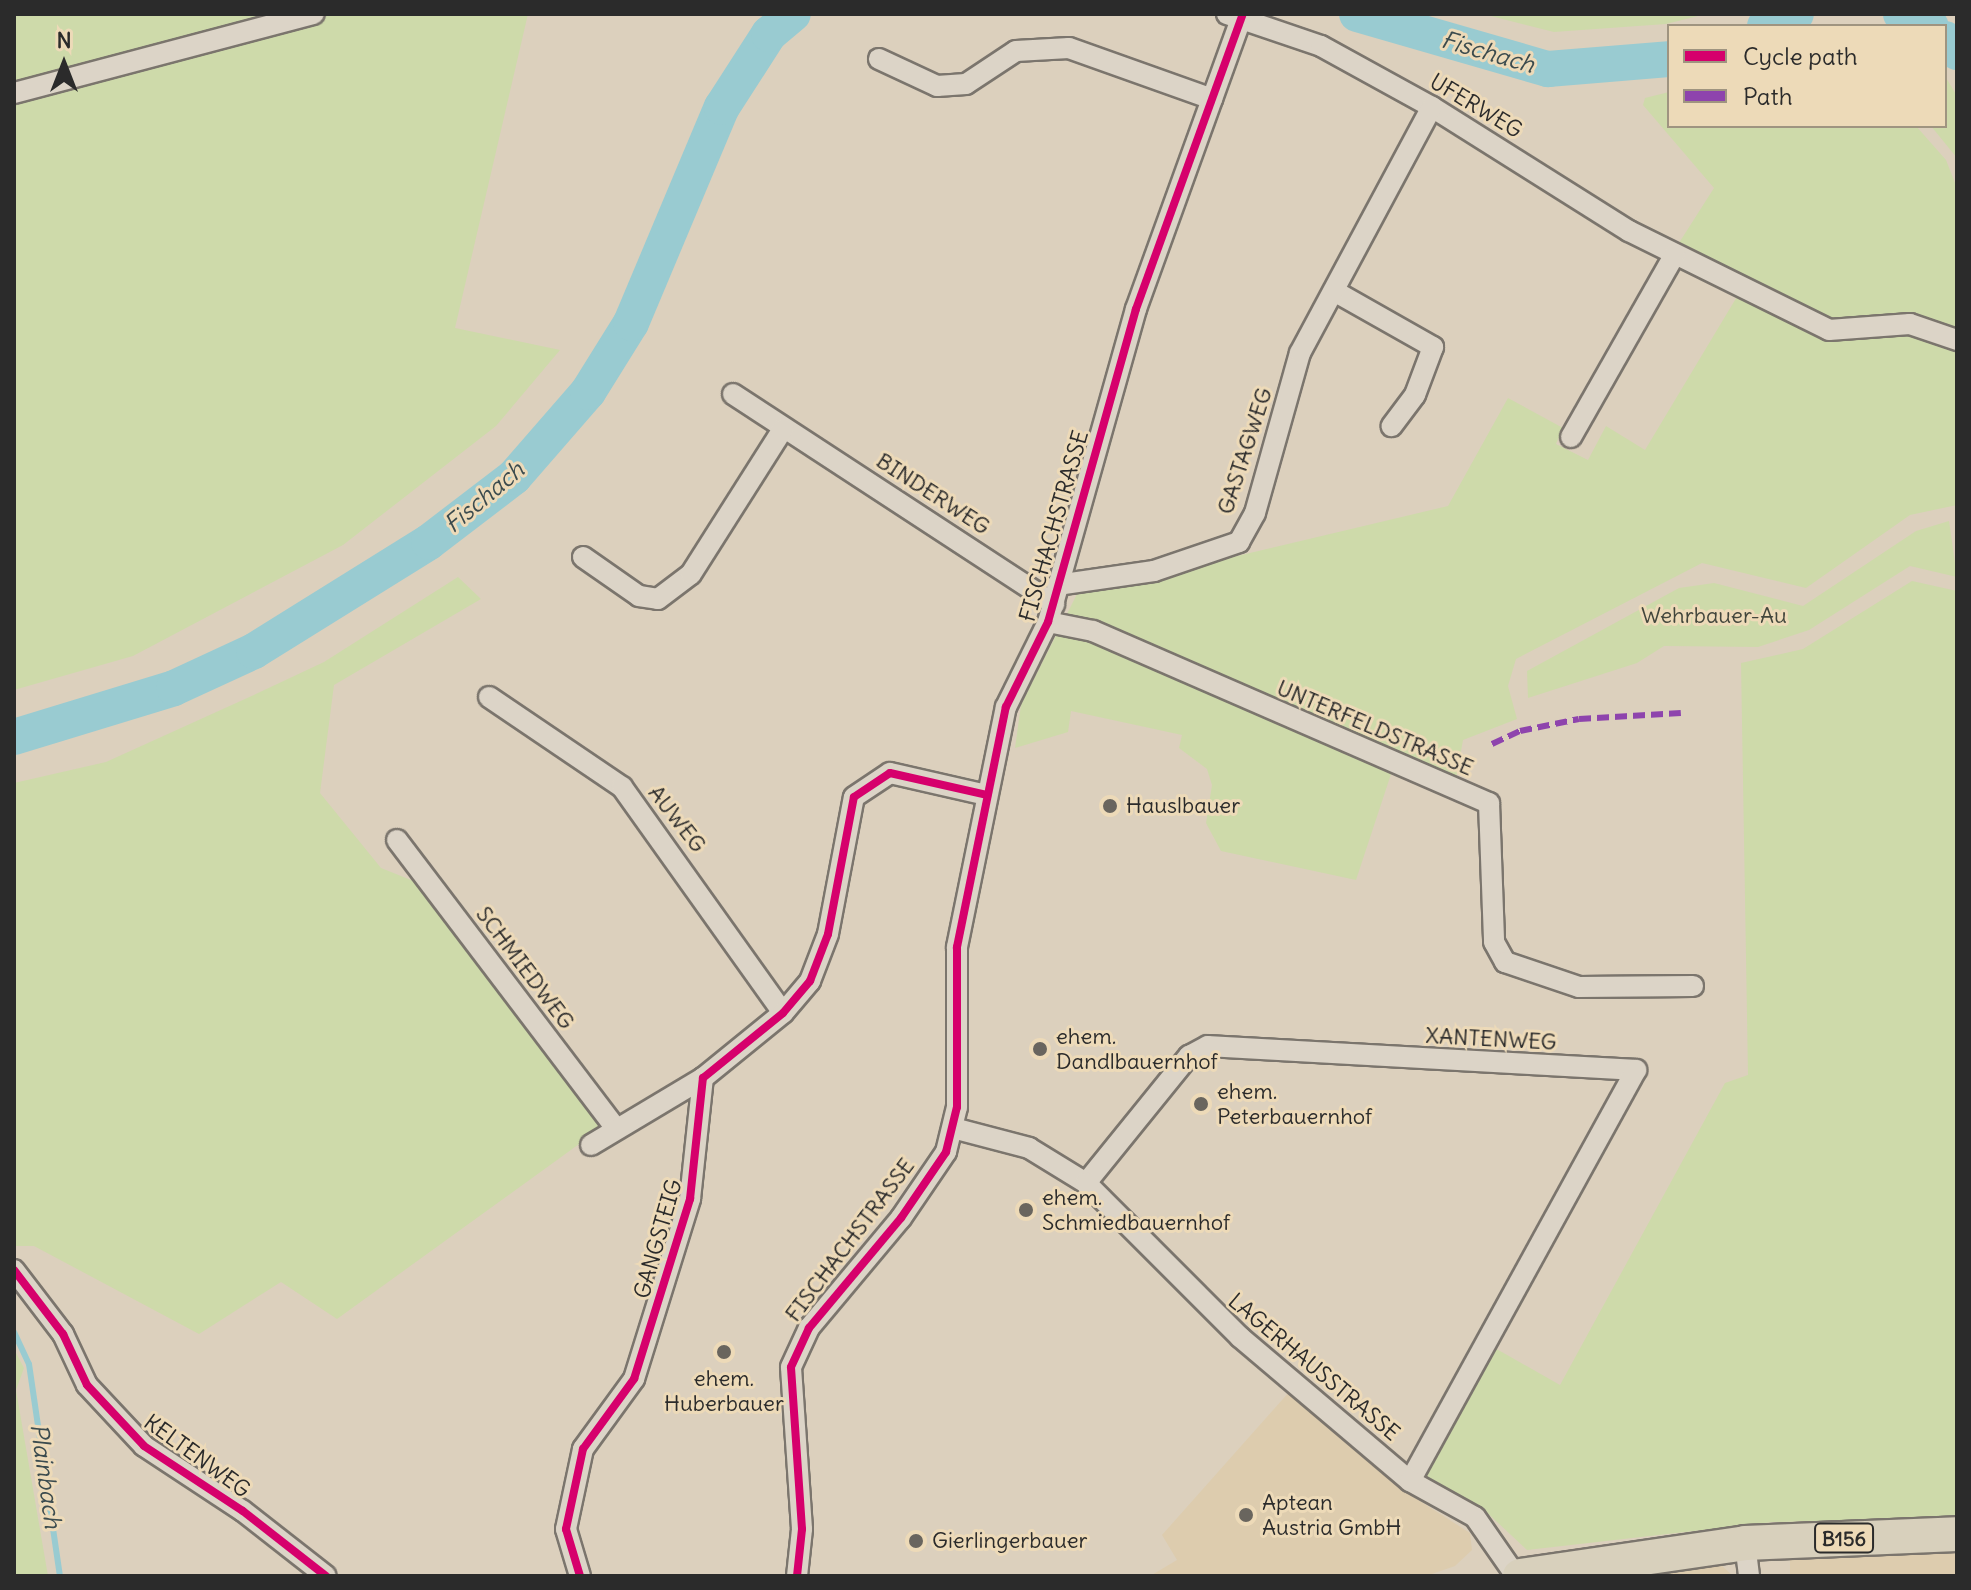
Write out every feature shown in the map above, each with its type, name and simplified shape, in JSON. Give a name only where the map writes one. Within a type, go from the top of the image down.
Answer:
[{"type":"main road","name":"B156","points":[[1518,1576],[1957,1534]]},
{"type":"street","points":[[14,93],[314,14]]},
{"type":"street","name":"FISCHACHSTRASSE","points":[[797,1576],[802,1529],[791,1367],[809,1328],[935,1170],[953,1128],[957,947],[1006,707],[1053,604],[1136,309],[1212,99],[1237,16]]},
{"type":"street","name":"UFERWEG","points":[[1237,16],[1321,46],[1432,107],[1675,254],[1829,330],[1910,324],[1957,340]]},
{"type":"street","points":[[879,59],[937,86],[966,84],[1016,51],[1069,48],[1212,99]]},
{"type":"street","name":"GASTAGWEG","points":[[1053,604],[1239,542],[1255,513],[1300,353],[1432,107]]},
{"type":"street","points":[[1571,437],[1675,254]]},
{"type":"street","points":[[1334,291],[1433,347],[1415,395],[1392,426]]},
{"type":"street","name":"BINDERWEG","points":[[733,394],[1053,604]]},
{"type":"street","points":[[583,557],[639,596],[658,599],[691,574],[783,429]]},
{"type":"street","name":"UNTERFELDSTRASSE","points":[[1053,604],[1093,631],[1489,803],[1494,942],[1505,962],[1579,987],[1693,986]]},
{"type":"street","name":"AUWEG","points":[[489,697],[622,787],[783,1013]]},
{"type":"street","points":[[591,1145],[614,1126],[703,1078],[783,1013],[810,981],[828,934],[854,797],[890,773],[987,795]]},
{"type":"street","name":"SCHMIEDWEG","points":[[397,840],[614,1126]]},
{"type":"street","name":"XANTENWEG","points":[[1086,1183],[1189,1056],[1208,1046],[1636,1070],[1410,1481]]},
{"type":"street","name":"GANGSTEIG","points":[[580,1576],[566,1529],[583,1449],[634,1379],[690,1199],[703,1078]]},
{"type":"street","points":[[953,1128],[1029,1148],[1086,1183]]},
{"type":"street","name":"LAGERHAUSSTRASSE","points":[[1086,1183],[1202,1304],[1410,1481],[1475,1517],[1518,1576]]},
{"type":"street","name":"KELTENWEG","points":[[14,1270],[63,1334],[87,1385],[144,1446],[243,1511],[326,1576]]},
{"type":"shaded area","points":[[1291,1390],[1412,1496],[1470,1533],[1472,1550],[1455,1566],[1426,1576],[1150,1576],[1177,1560],[1162,1535]]},
{"type":"shaded area","points":[[1957,1553],[1957,1576],[1790,1576],[1790,1560]]},
{"type":"shaded area","points":[[1719,1563],[1733,1576],[1623,1576]]},
{"type":"green space","points":[[14,14],[528,14],[455,328],[560,350],[496,426],[343,545],[133,656],[14,690]]},
{"type":"green space","points":[[1483,14],[1706,14],[1666,24],[1554,32]]},
{"type":"green space","points":[[1947,79],[1957,96],[1957,158],[1933,128],[1947,128]]},
{"type":"green space","points":[[1667,92],[1667,128],[1918,128],[1946,160],[1957,188],[1957,505],[1910,515],[1806,588],[1702,563],[1516,659],[1508,686],[1517,719],[1463,740],[1456,779],[1397,756],[1356,880],[1221,851],[1206,823],[1212,785],[1207,769],[1179,748],[1182,735],[1071,711],[1068,732],[1015,748],[1021,705],[1077,594],[1448,506],[1508,398],[1563,428],[1556,444],[1588,460],[1606,426],[1645,450],[1747,280],[1677,246],[1714,188],[1643,105],[1645,98]]},
{"type":"green space","name":"Wehrbauer-Au","points":[[1949,521],[1957,577],[1910,566],[1809,630],[1758,647],[1664,646],[1637,663],[1528,698],[1527,671],[1679,588],[1714,583],[1803,606],[1916,531]]},
{"type":"green space","points":[[458,577],[481,599],[334,685],[320,793],[381,868],[426,886],[604,1126],[337,1319],[281,1282],[199,1334],[34,1246],[14,1246],[14,783],[106,762],[258,693],[324,662]]},
{"type":"green space","points":[[1912,581],[1957,591],[1957,1518],[1773,1522],[1527,1550],[1481,1507],[1423,1474],[1493,1347],[1560,1385],[1725,1083],[1748,1075],[1741,663],[1803,649]]},
{"type":"green space","points":[[14,1349],[24,1368],[16,1390],[48,1576],[14,1576]]},
{"type":"waterway","name":"Fischach","points":[[14,737],[174,688],[254,651],[429,542],[514,477],[588,392],[631,323],[722,107],[769,34],[793,14]]},
{"type":"waterway","name":"Fischach","points":[[1357,14],[1548,69],[1667,59]]},
{"type":"waterway","name":"Fischach","points":[[1770,24],[1796,14]]},
{"type":"waterway","name":"Fischach","points":[[1901,14],[1926,24]]},
{"type":"waterway","name":"Fischach","points":[[1947,41],[1957,52]]},
{"type":"waterway","name":"Plainbach","points":[[14,1332],[29,1364],[60,1576]]},
{"type":"marked path","points":[[1492,744],[1520,731],[1579,719],[1681,713]]},
{"type":"cycle path","points":[[797,1576],[802,1529],[791,1367],[809,1328],[901,1218],[946,1152],[957,1107],[957,947],[1006,707],[1048,622],[1136,309],[1243,14]]},
{"type":"cycle path","points":[[580,1576],[566,1529],[583,1449],[634,1379],[690,1199],[703,1078],[783,1013],[810,981],[828,934],[854,797],[890,773],[987,795]]},
{"type":"cycle path","points":[[14,1270],[63,1334],[87,1385],[144,1446],[243,1511],[326,1576]]},
{"type":"place","name":"Hauslbauer","points":[[1110,806]]},
{"type":"place","name":"ehem. Dandlbauernhof","points":[[1040,1049]]},
{"type":"place","name":"ehem. Peterbauernhof","points":[[1201,1104]]},
{"type":"place","name":"ehem. Schmiedbauernhof","points":[[1026,1210]]},
{"type":"place","name":"ehem. Huberbauer","points":[[724,1352]]},
{"type":"place","name":"Aptean Austria GmbH","points":[[1246,1515]]},
{"type":"place","name":"Gierlingerbauer","points":[[916,1541]]}]
